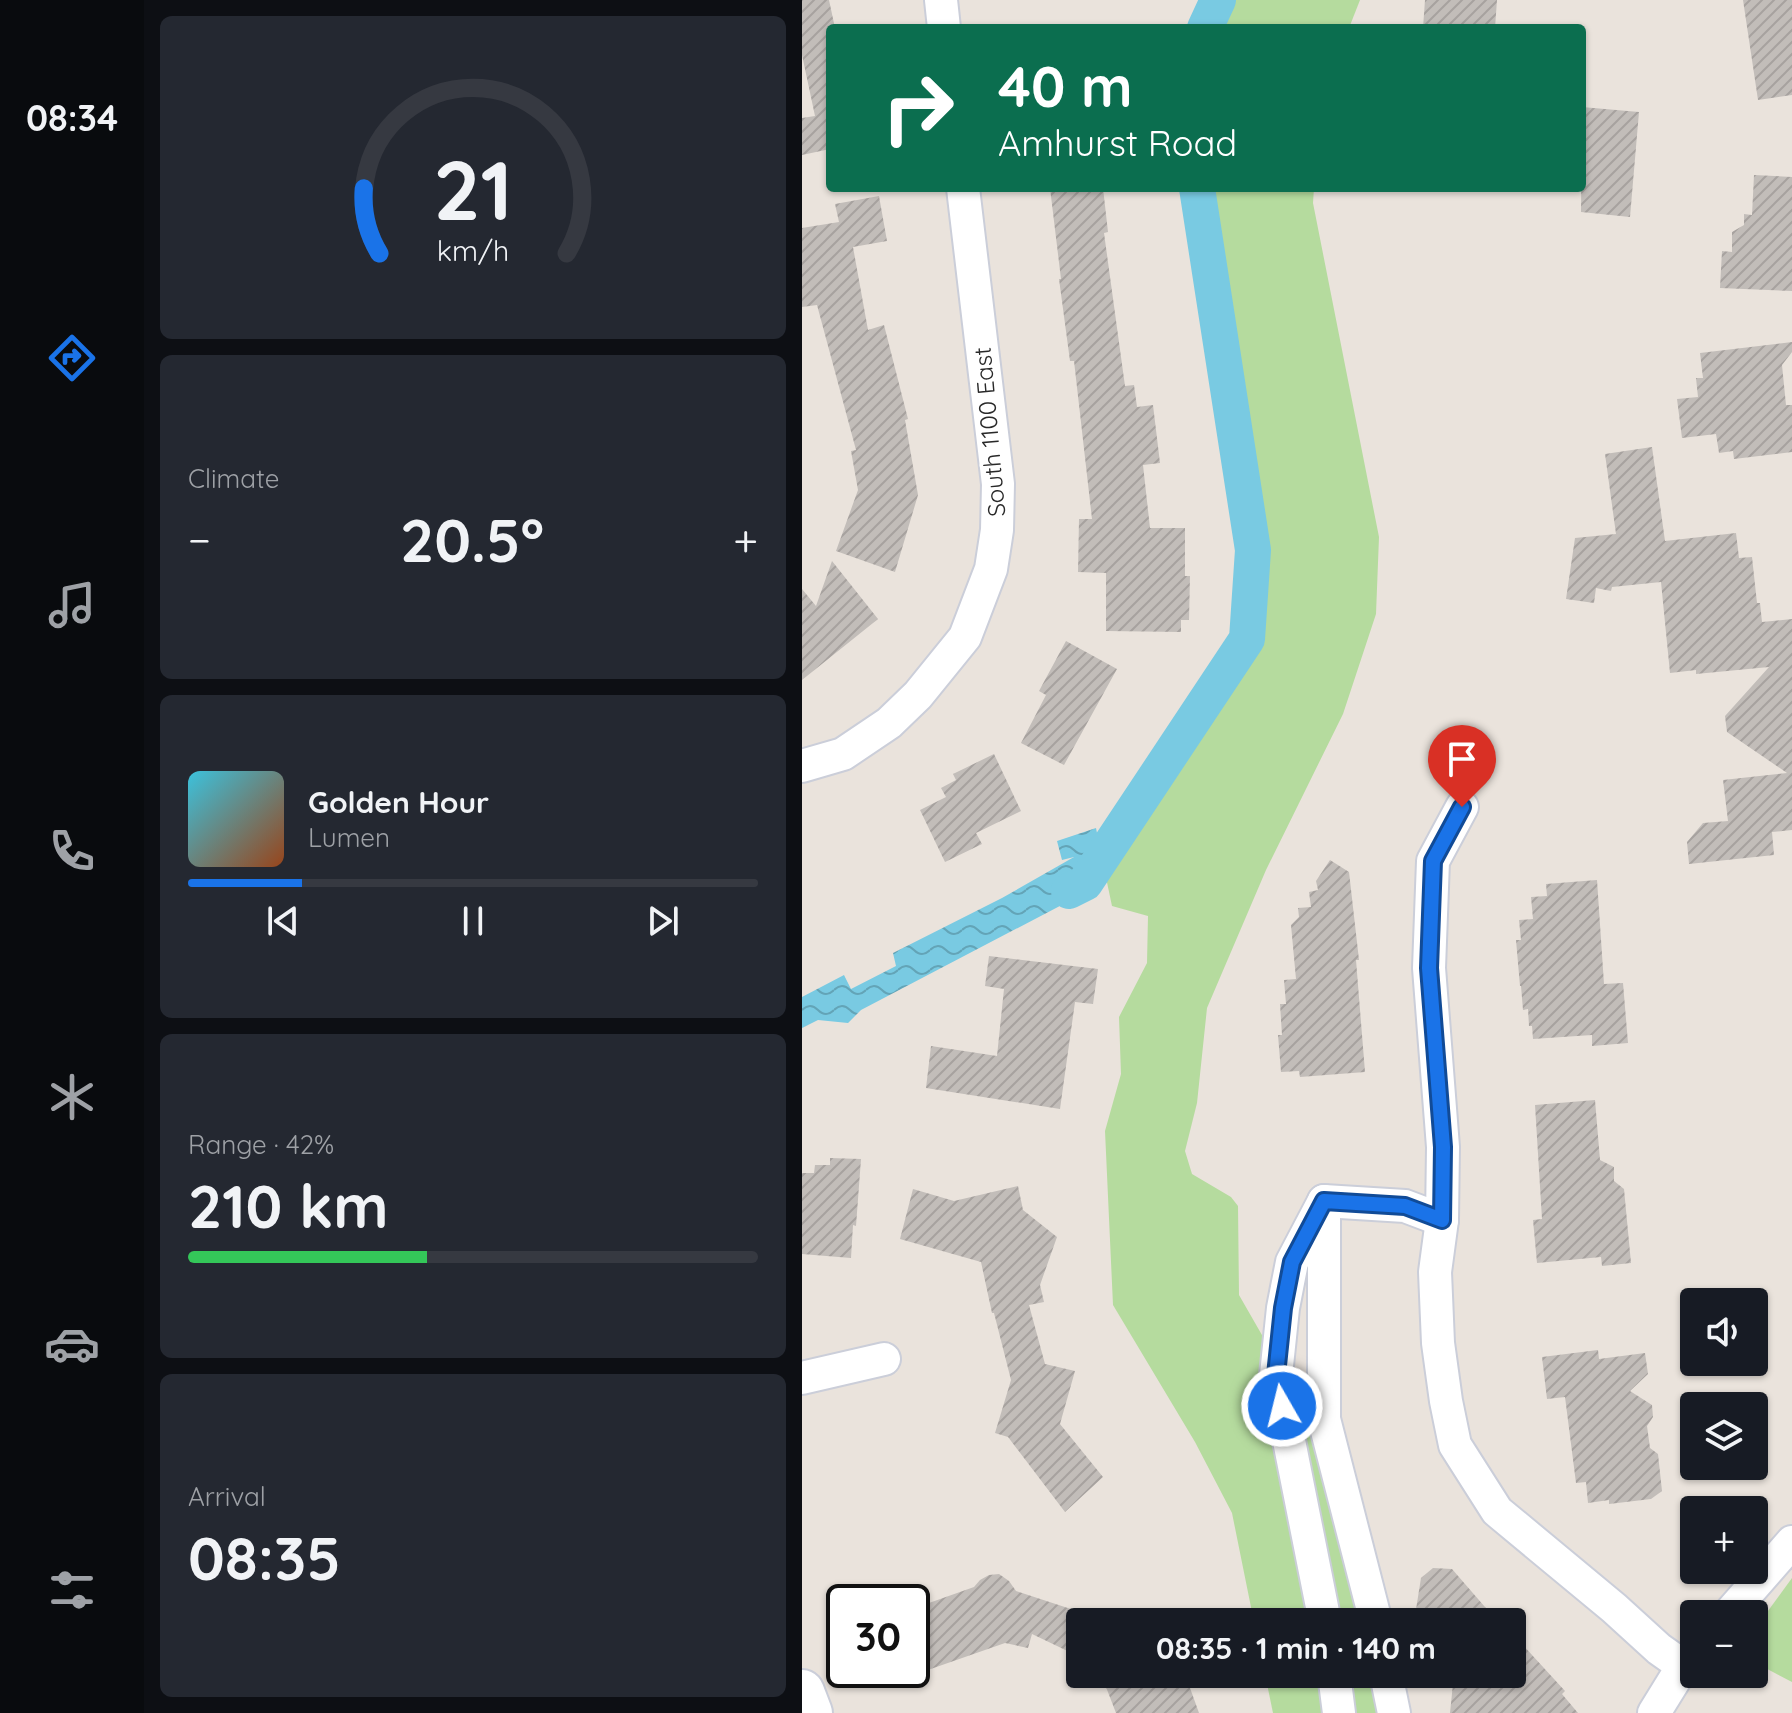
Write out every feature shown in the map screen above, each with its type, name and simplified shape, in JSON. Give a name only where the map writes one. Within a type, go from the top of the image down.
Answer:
[{"type":"street","points":[[941,0],[944,24]]},
{"type":"street","name":"South 1100 East","points":[[802,766],[843,754],[889,723],[918,695],[965,637],[991,569],[997,530],[998,484],[963,192]]},
{"type":"street","points":[[1462,807],[1433,861],[1429,968],[1443,1147],[1442,1220],[1435,1272],[1438,1343],[1455,1445],[1497,1511],[1659,1649],[1680,1656]]},
{"type":"street","points":[[1324,1201],[1405,1206],[1442,1220]]},
{"type":"street","points":[[1322,1608],[1276,1375],[1283,1308],[1292,1262],[1324,1201]]},
{"type":"street","points":[[1324,1201],[1324,1419],[1372,1608]]},
{"type":"street","points":[[802,1378],[884,1359]]},
{"type":"street","points":[[1741,1600],[1792,1542]]},
{"type":"street","points":[[1654,1713],[1680,1672]]},
{"type":"street","points":[[1336,1688],[1339,1713]]},
{"type":"street","points":[[1389,1688],[1394,1713]]},
{"type":"street","points":[[802,1692],[810,1713]]},
{"type":"green space","points":[[1229,0],[1360,0],[1351,24],[1220,24]]},
{"type":"green space","points":[[1208,192],[1314,192],[1313,203],[1379,537],[1376,614],[1343,714],[1266,870],[1207,1008],[1197,1103],[1185,1151],[1192,1174],[1231,1197],[1238,1206],[1239,1295],[1324,1443],[1359,1608],[1251,1608],[1232,1513],[1195,1442],[1113,1305],[1105,1131],[1121,1074],[1119,1017],[1147,963],[1148,916],[1112,906],[1105,873],[1239,670],[1261,589]]},
{"type":"green space","points":[[1792,1578],[1792,1682],[1768,1669],[1768,1611]]},
{"type":"green space","points":[[1268,1688],[1376,1688],[1380,1713],[1273,1713]]},
{"type":"water","points":[[1096,828],[1105,873],[1077,897],[861,1010],[848,1023],[818,1020],[802,1028],[802,997],[844,975],[851,989],[896,966],[893,953],[1002,898],[1074,857],[1062,860],[1057,841]]},
{"type":"building","points":[[802,0],[829,0],[834,24],[826,24],[826,150],[802,155],[802,118],[815,116],[802,55]]},
{"type":"building","points":[[1425,0],[1497,0],[1495,24],[1423,24]]},
{"type":"building","points":[[1743,0],[1792,0],[1792,95],[1758,100]]},
{"type":"building","points":[[1586,107],[1639,112],[1630,217],[1581,212],[1581,192],[1586,192]]},
{"type":"building","points":[[1754,175],[1792,177],[1792,291],[1720,288],[1722,251],[1732,252],[1732,232],[1744,225],[1744,214],[1752,215]]},
{"type":"building","points":[[1050,192],[1103,192],[1108,232],[1104,233],[1125,386],[1134,385],[1137,407],[1153,405],[1160,463],[1143,465],[1150,528],[1185,528],[1185,576],[1190,576],[1189,620],[1181,620],[1181,632],[1106,631],[1106,573],[1078,572],[1079,519],[1092,519]]},
{"type":"building","points":[[879,196],[887,241],[853,247],[868,330],[884,325],[908,419],[905,420],[918,495],[895,572],[836,551],[858,490],[851,451],[856,450],[817,305],[802,307],[802,228],[839,222],[835,204]]},
{"type":"building","points":[[1792,342],[1792,352],[1782,365],[1786,405],[1792,405],[1792,452],[1734,459],[1733,451],[1719,453],[1716,434],[1682,438],[1677,399],[1698,397],[1696,378],[1703,378],[1700,353]]},
{"type":"building","points":[[1652,447],[1665,541],[1736,533],[1739,558],[1752,557],[1762,622],[1792,619],[1792,830],[1772,832],[1774,855],[1689,864],[1687,842],[1703,823],[1728,821],[1723,780],[1787,773],[1727,732],[1725,716],[1769,667],[1696,674],[1696,670],[1670,673],[1661,582],[1612,587],[1611,591],[1596,588],[1594,603],[1566,599],[1575,538],[1616,534],[1605,454]]},
{"type":"building","points":[[832,561],[878,619],[802,680],[802,589],[816,606]]},
{"type":"building","points":[[1066,641],[1117,669],[1064,765],[1021,743],[1046,695],[1039,691]]},
{"type":"building","points":[[994,754],[1021,811],[976,833],[982,844],[945,862],[920,810],[946,797],[941,788],[956,780],[953,774]]},
{"type":"building","points":[[1330,860],[1349,872],[1359,960],[1356,960],[1365,1072],[1300,1077],[1299,1071],[1281,1072],[1278,1035],[1282,1035],[1280,1004],[1286,1004],[1284,980],[1296,979],[1291,925],[1299,917],[1298,908],[1311,907],[1309,892],[1318,890],[1316,881]]},
{"type":"building","points":[[1597,880],[1604,984],[1623,983],[1628,1043],[1592,1046],[1592,1035],[1533,1039],[1528,1009],[1523,1010],[1520,986],[1516,940],[1521,940],[1519,920],[1533,919],[1531,897],[1547,896],[1546,884]]},
{"type":"building","points":[[989,956],[1098,969],[1093,1004],[1075,1002],[1060,1109],[926,1088],[931,1046],[997,1056],[1004,989],[985,986]]},
{"type":"building","points":[[1595,1100],[1600,1160],[1614,1167],[1614,1181],[1624,1189],[1631,1263],[1602,1266],[1601,1257],[1537,1263],[1533,1220],[1542,1219],[1535,1105]]},
{"type":"building","points":[[830,1158],[861,1159],[851,1258],[802,1254],[802,1173],[814,1173],[815,1165],[830,1165]]},
{"type":"building","points":[[1018,1186],[1023,1210],[1057,1237],[1040,1285],[1044,1302],[1029,1305],[1045,1364],[1075,1371],[1060,1424],[1103,1477],[1065,1512],[1008,1437],[995,1433],[1011,1380],[981,1262],[900,1239],[913,1189],[954,1201]]},
{"type":"building","points":[[1598,1350],[1599,1359],[1645,1353],[1648,1374],[1630,1391],[1652,1405],[1653,1417],[1647,1426],[1650,1448],[1658,1454],[1662,1491],[1651,1499],[1588,1503],[1586,1482],[1576,1483],[1565,1397],[1547,1399],[1542,1357]]},
{"type":"building","points":[[1433,1568],[1452,1569],[1486,1608],[1416,1608],[1421,1578]]},
{"type":"building","points":[[999,1574],[1016,1591],[1068,1608],[1066,1650],[1032,1634],[1028,1648],[1005,1643],[930,1669],[930,1603],[974,1587],[989,1575]]},
{"type":"building","points":[[1526,1648],[1565,1691],[1562,1694],[1578,1713],[1450,1713],[1453,1688],[1526,1688]]},
{"type":"building","points":[[1106,1688],[1190,1688],[1199,1713],[1116,1713]]},
{"type":"waterway","points":[[1207,24],[1218,0]]},
{"type":"waterway","points":[[1069,891],[1085,883],[1247,639],[1253,550],[1198,192]]},
{"type":"route","points":[[1282,1406],[1276,1375],[1283,1308],[1292,1262],[1324,1201],[1405,1206],[1442,1220],[1443,1147],[1429,968],[1433,861],[1462,807]]}]
